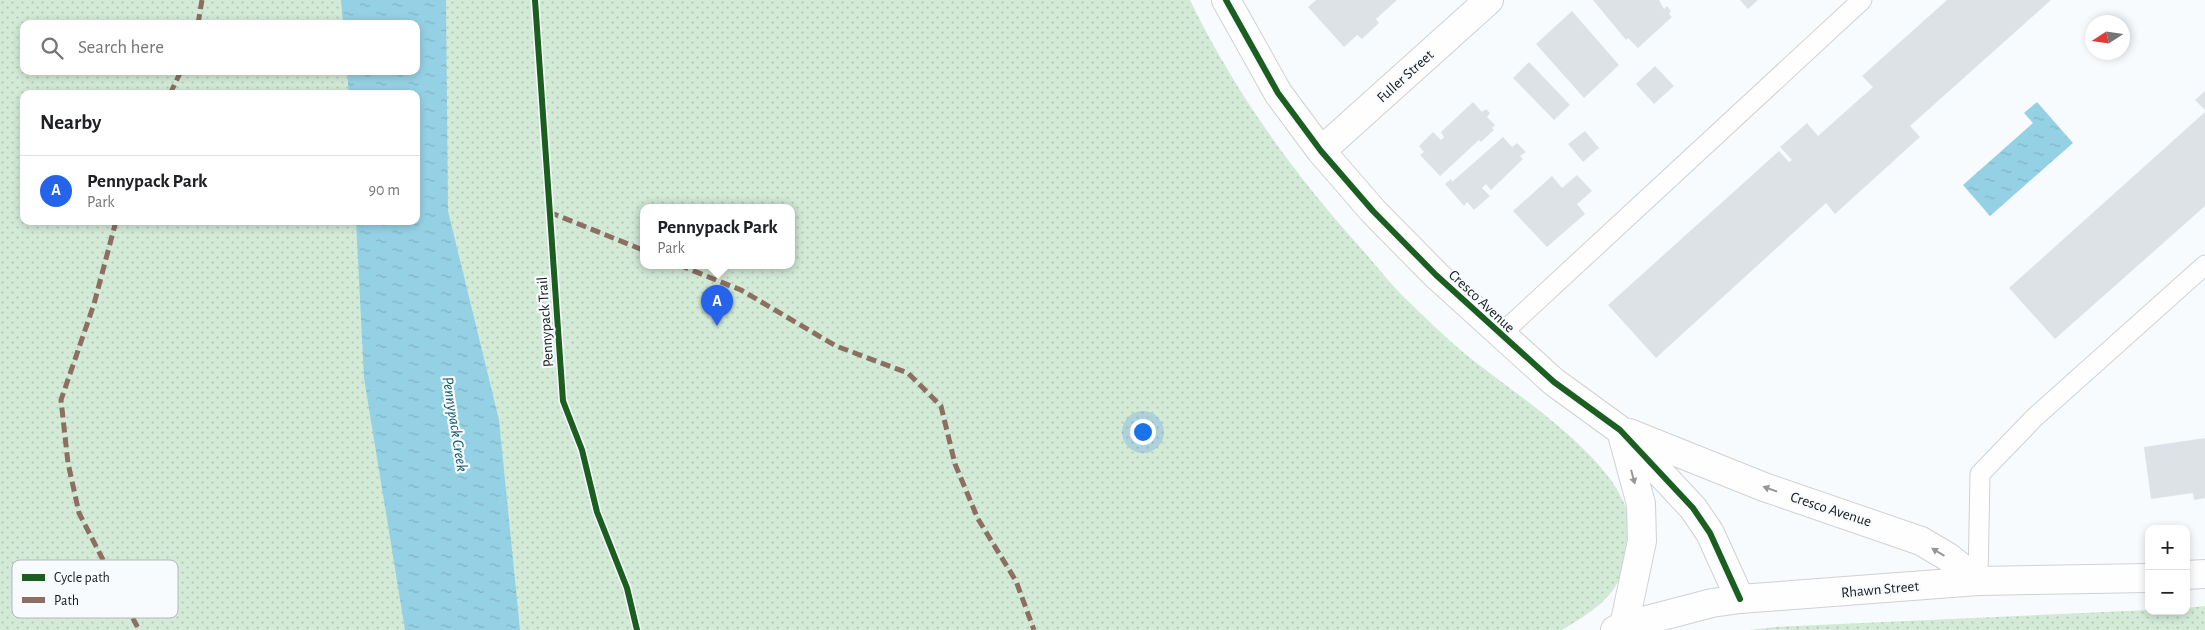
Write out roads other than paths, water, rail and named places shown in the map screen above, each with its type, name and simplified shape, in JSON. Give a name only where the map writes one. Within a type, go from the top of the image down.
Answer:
[{"type":"street","name":"Cresco Avenue","points":[[1226,0],[1278,93],[1321,151],[1373,211],[1436,275],[1554,382],[1620,430],[1693,508],[1710,533],[1740,599]]},
{"type":"street","name":"Fuller Street","points":[[1321,151],[1489,0]]},
{"type":"street","name":"Cresco Avenue","points":[[1620,430],[1764,487],[1921,541],[1978,580]]},
{"type":"street","points":[[1619,628],[1642,541],[1641,504],[1620,430]]},
{"type":"street","points":[[2190,575],[2205,574]]},
{"type":"street","name":"Rhawn Street","points":[[1619,628],[1712,603],[1740,599],[1978,580],[2145,578]]},
{"type":"lane","points":[[1500,335],[1862,0]]},
{"type":"lane","points":[[1978,580],[1980,474],[2034,418],[2205,265]]},
{"type":"water","name":"Pennypack Creek","points":[[341,0],[446,0],[448,211],[499,420],[520,630],[405,630],[364,378],[356,225],[420,225],[420,90],[349,90],[347,75],[420,75],[420,20],[343,20]]},
{"type":"water","points":[[2037,102],[2073,143],[1990,216],[1963,185],[2033,123],[2024,113]]},
{"type":"place","name":"Pennypack Park","points":[[717,326]]}]
